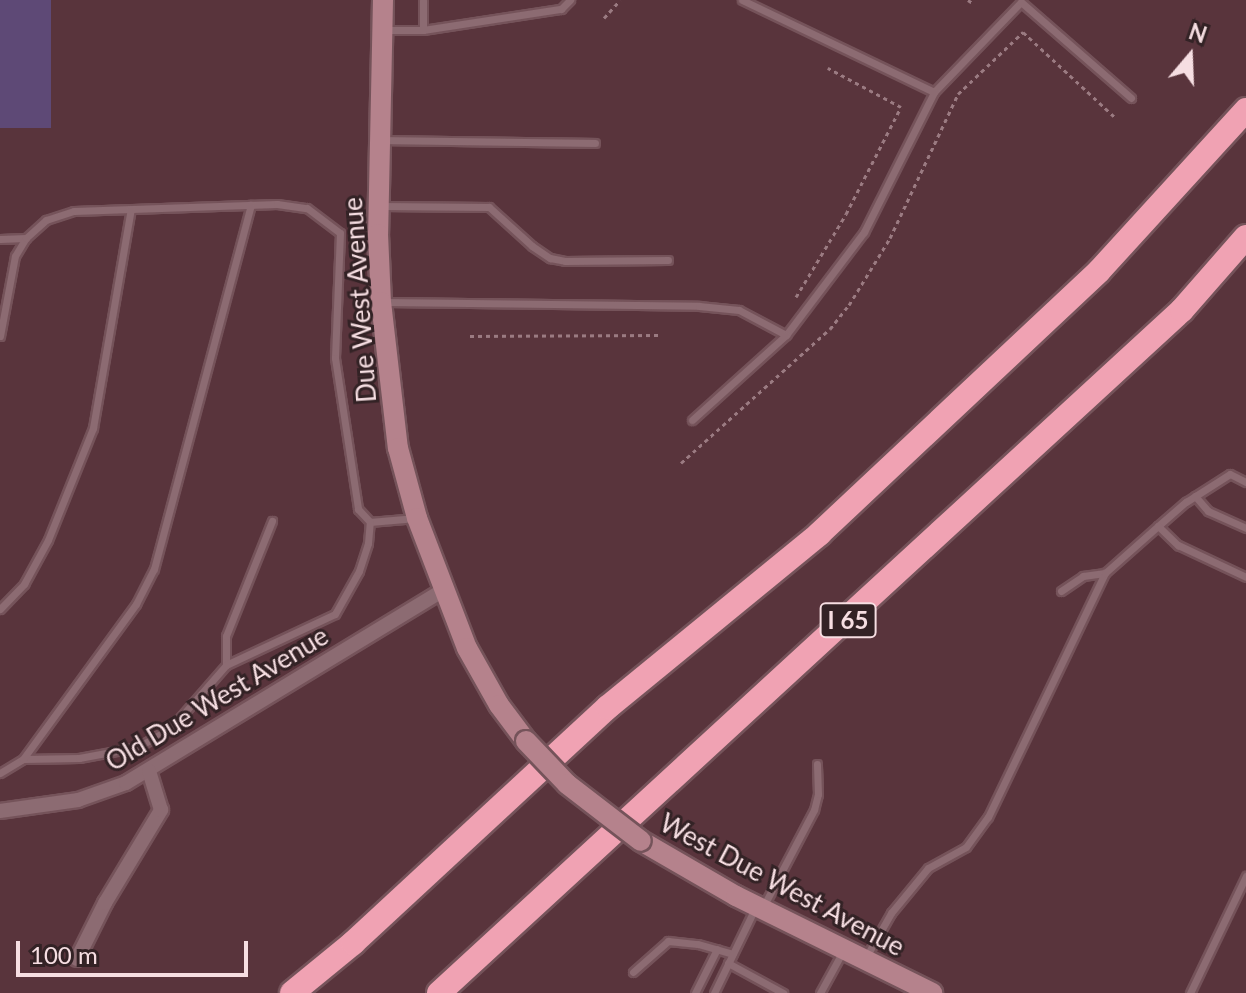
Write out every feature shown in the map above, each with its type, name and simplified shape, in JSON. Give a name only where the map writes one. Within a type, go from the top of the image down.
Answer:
[{"type":"highway","points":[[292,993],[353,943],[608,707],[819,534],[1099,271],[1246,110]]},
{"type":"highway","name":"I 65","points":[[439,993],[1182,310],[1246,237]]},
{"type":"main road","name":"Due West Avenue","points":[[383,0],[378,206],[381,302],[398,448],[417,518],[444,590]]},
{"type":"main road","name":"West Due West Avenue","points":[[444,590],[471,656],[526,741],[567,784],[641,841],[759,907],[932,993]]},
{"type":"street","name":"Old Due West Avenue","points":[[0,811],[104,793],[149,771],[444,590]]},
{"type":"street","points":[[77,959],[105,903],[161,810],[149,771]]},
{"type":"lane","points":[[423,0],[423,30]]},
{"type":"lane","points":[[382,30],[423,30],[561,9],[570,0]]},
{"type":"lane","points":[[742,0],[934,92]]},
{"type":"lane","points":[[692,420],[786,335],[864,232],[934,92],[1019,1],[1131,98]]},
{"type":"lane","points":[[379,140],[595,143]]},
{"type":"lane","points":[[0,773],[23,759],[136,604],[154,569],[251,205]]},
{"type":"lane","points":[[0,336],[15,256],[26,238],[46,220],[74,211],[251,205],[307,208],[340,233],[335,358],[358,509],[370,522],[368,543],[359,571],[335,614],[226,665],[172,727],[138,747],[79,758],[23,759]]},
{"type":"lane","points":[[378,206],[489,207],[532,246],[550,258],[565,261],[668,260]]},
{"type":"lane","points":[[0,609],[24,584],[48,540],[93,428],[131,209]]},
{"type":"lane","points":[[0,239],[26,238]]},
{"type":"lane","points":[[381,302],[699,306],[739,310],[786,335]]},
{"type":"lane","points":[[865,960],[891,913],[928,868],[966,847],[988,817],[1105,573],[1195,496],[1230,474],[1246,482]]},
{"type":"lane","points":[[1195,496],[1208,511],[1246,528]]},
{"type":"lane","points":[[370,522],[417,518]]},
{"type":"lane","points":[[226,665],[226,636],[272,521]]},
{"type":"lane","points":[[1158,526],[1178,545],[1246,577]]},
{"type":"lane","points":[[1061,591],[1083,576],[1105,573]]},
{"type":"lane","points":[[714,993],[814,810],[818,794],[817,764]]},
{"type":"lane","points":[[1190,993],[1246,876]]},
{"type":"lane","points":[[633,972],[668,941],[733,954]]},
{"type":"lane","points":[[695,993],[717,949]]},
{"type":"lane","points":[[820,993],[844,949]]},
{"type":"lane","points":[[728,963],[783,993]]},
{"type":"path","points":[[604,18],[620,0]]},
{"type":"path","points":[[1023,32],[1116,118]]},
{"type":"path","points":[[796,297],[846,214],[901,107],[828,68]]},
{"type":"path","points":[[470,336],[661,335]]},
{"type":"shaded area","points":[[0,0],[51,0],[51,128],[0,128]]}]
